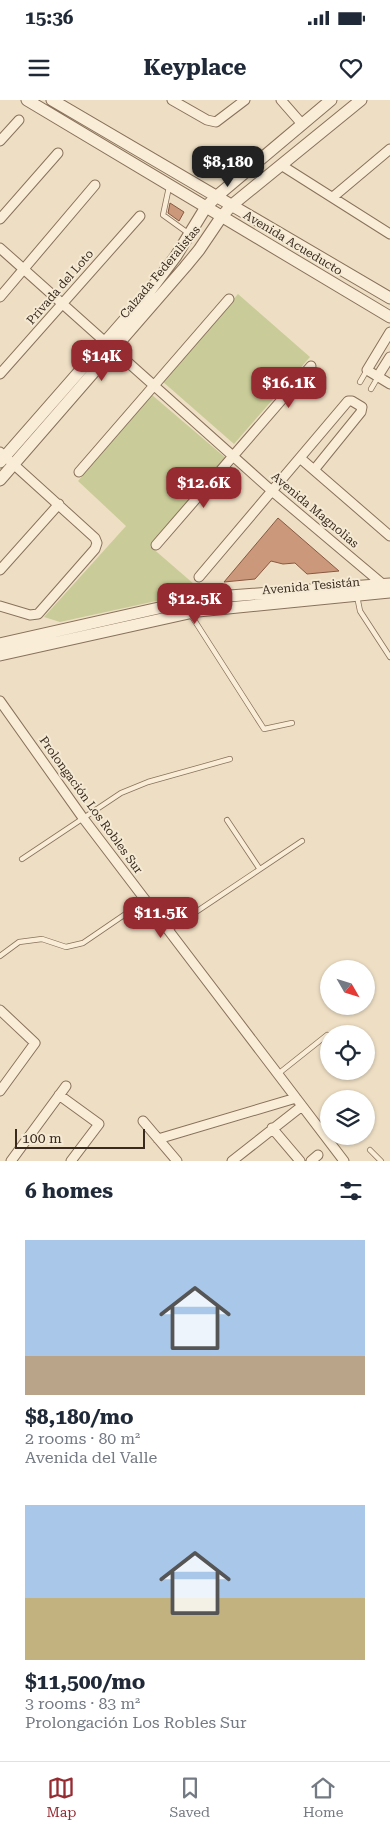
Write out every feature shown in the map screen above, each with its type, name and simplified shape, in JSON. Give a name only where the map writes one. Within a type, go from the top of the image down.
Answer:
[{"type":"street","name":"Avenida Acueducto","points":[[27,100],[390,317]]},
{"type":"street","name":"Avenida Acueducto","points":[[52,100],[390,298]]},
{"type":"street","points":[[172,100],[207,120],[216,122],[245,100]]},
{"type":"street","points":[[281,100],[302,124]]},
{"type":"street","name":"Calzada Federalistas","points":[[153,295],[206,207],[331,100]]},
{"type":"street","name":"Calzada Federalistas","points":[[2,456],[109,345],[153,295],[199,250],[222,216],[232,205],[361,100]]},
{"type":"street","points":[[0,141],[19,120]]},
{"type":"street","points":[[333,197],[390,149]]},
{"type":"street","points":[[0,219],[58,153]]},
{"type":"street","points":[[281,165],[390,233]]},
{"type":"street","points":[[0,297],[95,186]]},
{"type":"street","name":"Privada del Loto","points":[[0,374],[140,216]]},
{"type":"street","points":[[188,238],[199,250]]},
{"type":"street","name":"Avenida Magnolias","points":[[0,248],[272,491],[389,588]]},
{"type":"street","points":[[79,472],[228,299]]},
{"type":"street","points":[[390,332],[367,370],[390,384]]},
{"type":"street","name":"Calzada Federalistas","points":[[0,480],[109,345]]},
{"type":"street","points":[[378,376],[390,357]]},
{"type":"street","points":[[156,546],[311,366]]},
{"type":"street","points":[[199,577],[348,401],[357,403],[362,408],[361,412],[314,470]]},
{"type":"street","points":[[0,606],[30,615],[38,614],[95,549],[97,543],[95,538],[59,504],[14,464],[2,456]]},
{"type":"street","points":[[300,458],[390,536]]},
{"type":"street","points":[[0,570],[59,504]]},
{"type":"street","name":"Avenida Tesistán","points":[[0,644],[190,612],[357,596],[389,588]]},
{"type":"street","name":"Avenida Tesistán","points":[[0,655],[203,598],[389,588]]},
{"type":"street","name":"Prolongación Los Robles Sur","points":[[0,701],[83,818],[344,1161]]},
{"type":"street","points":[[0,1010],[35,1043],[0,1091]]},
{"type":"street","points":[[11,1161],[66,1086]]},
{"type":"street","points":[[59,1094],[99,1124],[71,1161]]},
{"type":"street","points":[[232,1161],[272,1128],[299,1102]]},
{"type":"street","points":[[158,1139],[299,1102]]},
{"type":"street","points":[[143,1122],[177,1161]]},
{"type":"street","points":[[272,1128],[300,1161]]},
{"type":"lane","points":[[169,185],[163,214],[188,238]]},
{"type":"lane","points":[[360,382],[367,370]]},
{"type":"lane","points":[[371,389],[378,376]]},
{"type":"lane","points":[[357,596],[360,611],[390,657]]},
{"type":"lane","points":[[190,612],[264,728],[292,723]]},
{"type":"lane","points":[[22,859],[121,793],[148,782],[230,759]]},
{"type":"lane","points":[[227,820],[259,868]]},
{"type":"lane","points":[[169,930],[302,841]]},
{"type":"lane","points":[[0,956],[20,942],[42,940],[66,947],[83,943],[146,900]]},
{"type":"lane","points":[[278,1074],[320,1041]]},
{"type":"lane","points":[[370,1150],[381,1161]]},
{"type":"green space","points":[[238,294],[310,357],[234,444],[162,381]]},
{"type":"green space","points":[[152,395],[227,459],[150,546],[202,591],[60,622],[44,617],[126,526],[78,481]]},
{"type":"building","points":[[170,203],[184,212],[179,221],[168,213]]},
{"type":"building","points":[[278,518],[339,571],[307,574],[295,563],[283,564],[271,561],[255,579],[224,582]]}]
